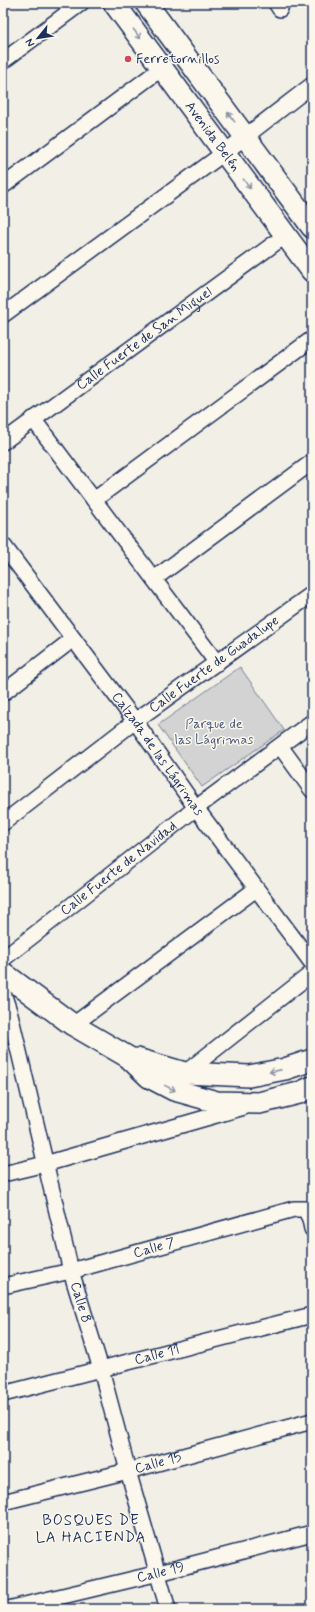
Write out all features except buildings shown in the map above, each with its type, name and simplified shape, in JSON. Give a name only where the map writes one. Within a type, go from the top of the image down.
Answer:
[{"type":"main road","name":"Avenida Belén","points":[[114,3],[312,271]]},
{"type":"main road","name":"Avenida Belén","points":[[146,3],[312,227]]},
{"type":"main road","points":[[3,973],[73,1025],[128,1057],[149,1076],[174,1090],[217,1102],[259,1103],[299,1093],[312,1087]]},
{"type":"main road","points":[[128,1057],[185,1074],[249,1076],[286,1069],[312,1060]]},
{"type":"street","points":[[3,61],[81,3]]},
{"type":"street","points":[[3,186],[162,68]]},
{"type":"street","points":[[3,315],[224,153],[312,85]]},
{"type":"street","name":"Calle Fuerte de San Miguel","points":[[3,442],[286,235]]},
{"type":"street","points":[[94,500],[312,339]]},
{"type":"street","points":[[33,419],[217,663]]},
{"type":"street","points":[[154,579],[312,462]]},
{"type":"street","name":"Calzada de las Lágrimas","points":[[3,545],[9,565],[73,639],[136,721],[196,808],[312,963]]},
{"type":"street","name":"Calle Fuerte de Guadalupe","points":[[3,823],[136,721],[312,594]]},
{"type":"street","points":[[3,693],[73,639]]},
{"type":"street","name":"Calle Fuerte de Navidad","points":[[3,959],[196,808],[312,722]]},
{"type":"street","points":[[280,746],[312,790]]},
{"type":"street","points":[[73,1025],[256,889]]},
{"type":"street","points":[[185,1074],[312,973]]},
{"type":"street","name":"Calle 8","points":[[3,993],[6,1016],[71,1270],[101,1369],[128,1471],[159,1573],[168,1609]]},
{"type":"street","points":[[3,1174],[45,1164],[259,1103]]},
{"type":"street","name":"Calle 7","points":[[3,1286],[71,1270],[294,1210],[305,1209],[310,1219],[312,1229]]},
{"type":"street","name":"Calle 11","points":[[3,1394],[312,1315]]},
{"type":"street","name":"Calle 15","points":[[3,1502],[128,1471],[312,1421]]},
{"type":"street","name":"Calle 19","points":[[8,1609],[159,1573],[312,1533]]},
{"type":"green space","name":"Parque de las Lágrimas","points":[[240,667],[284,730],[202,787],[158,725]]},
{"type":"place","name":"Ferretornillos","points":[[128,59]]},
{"type":"district","name":"BOSQUES DE LA HACIENDA","points":[[91,1530]]}]
